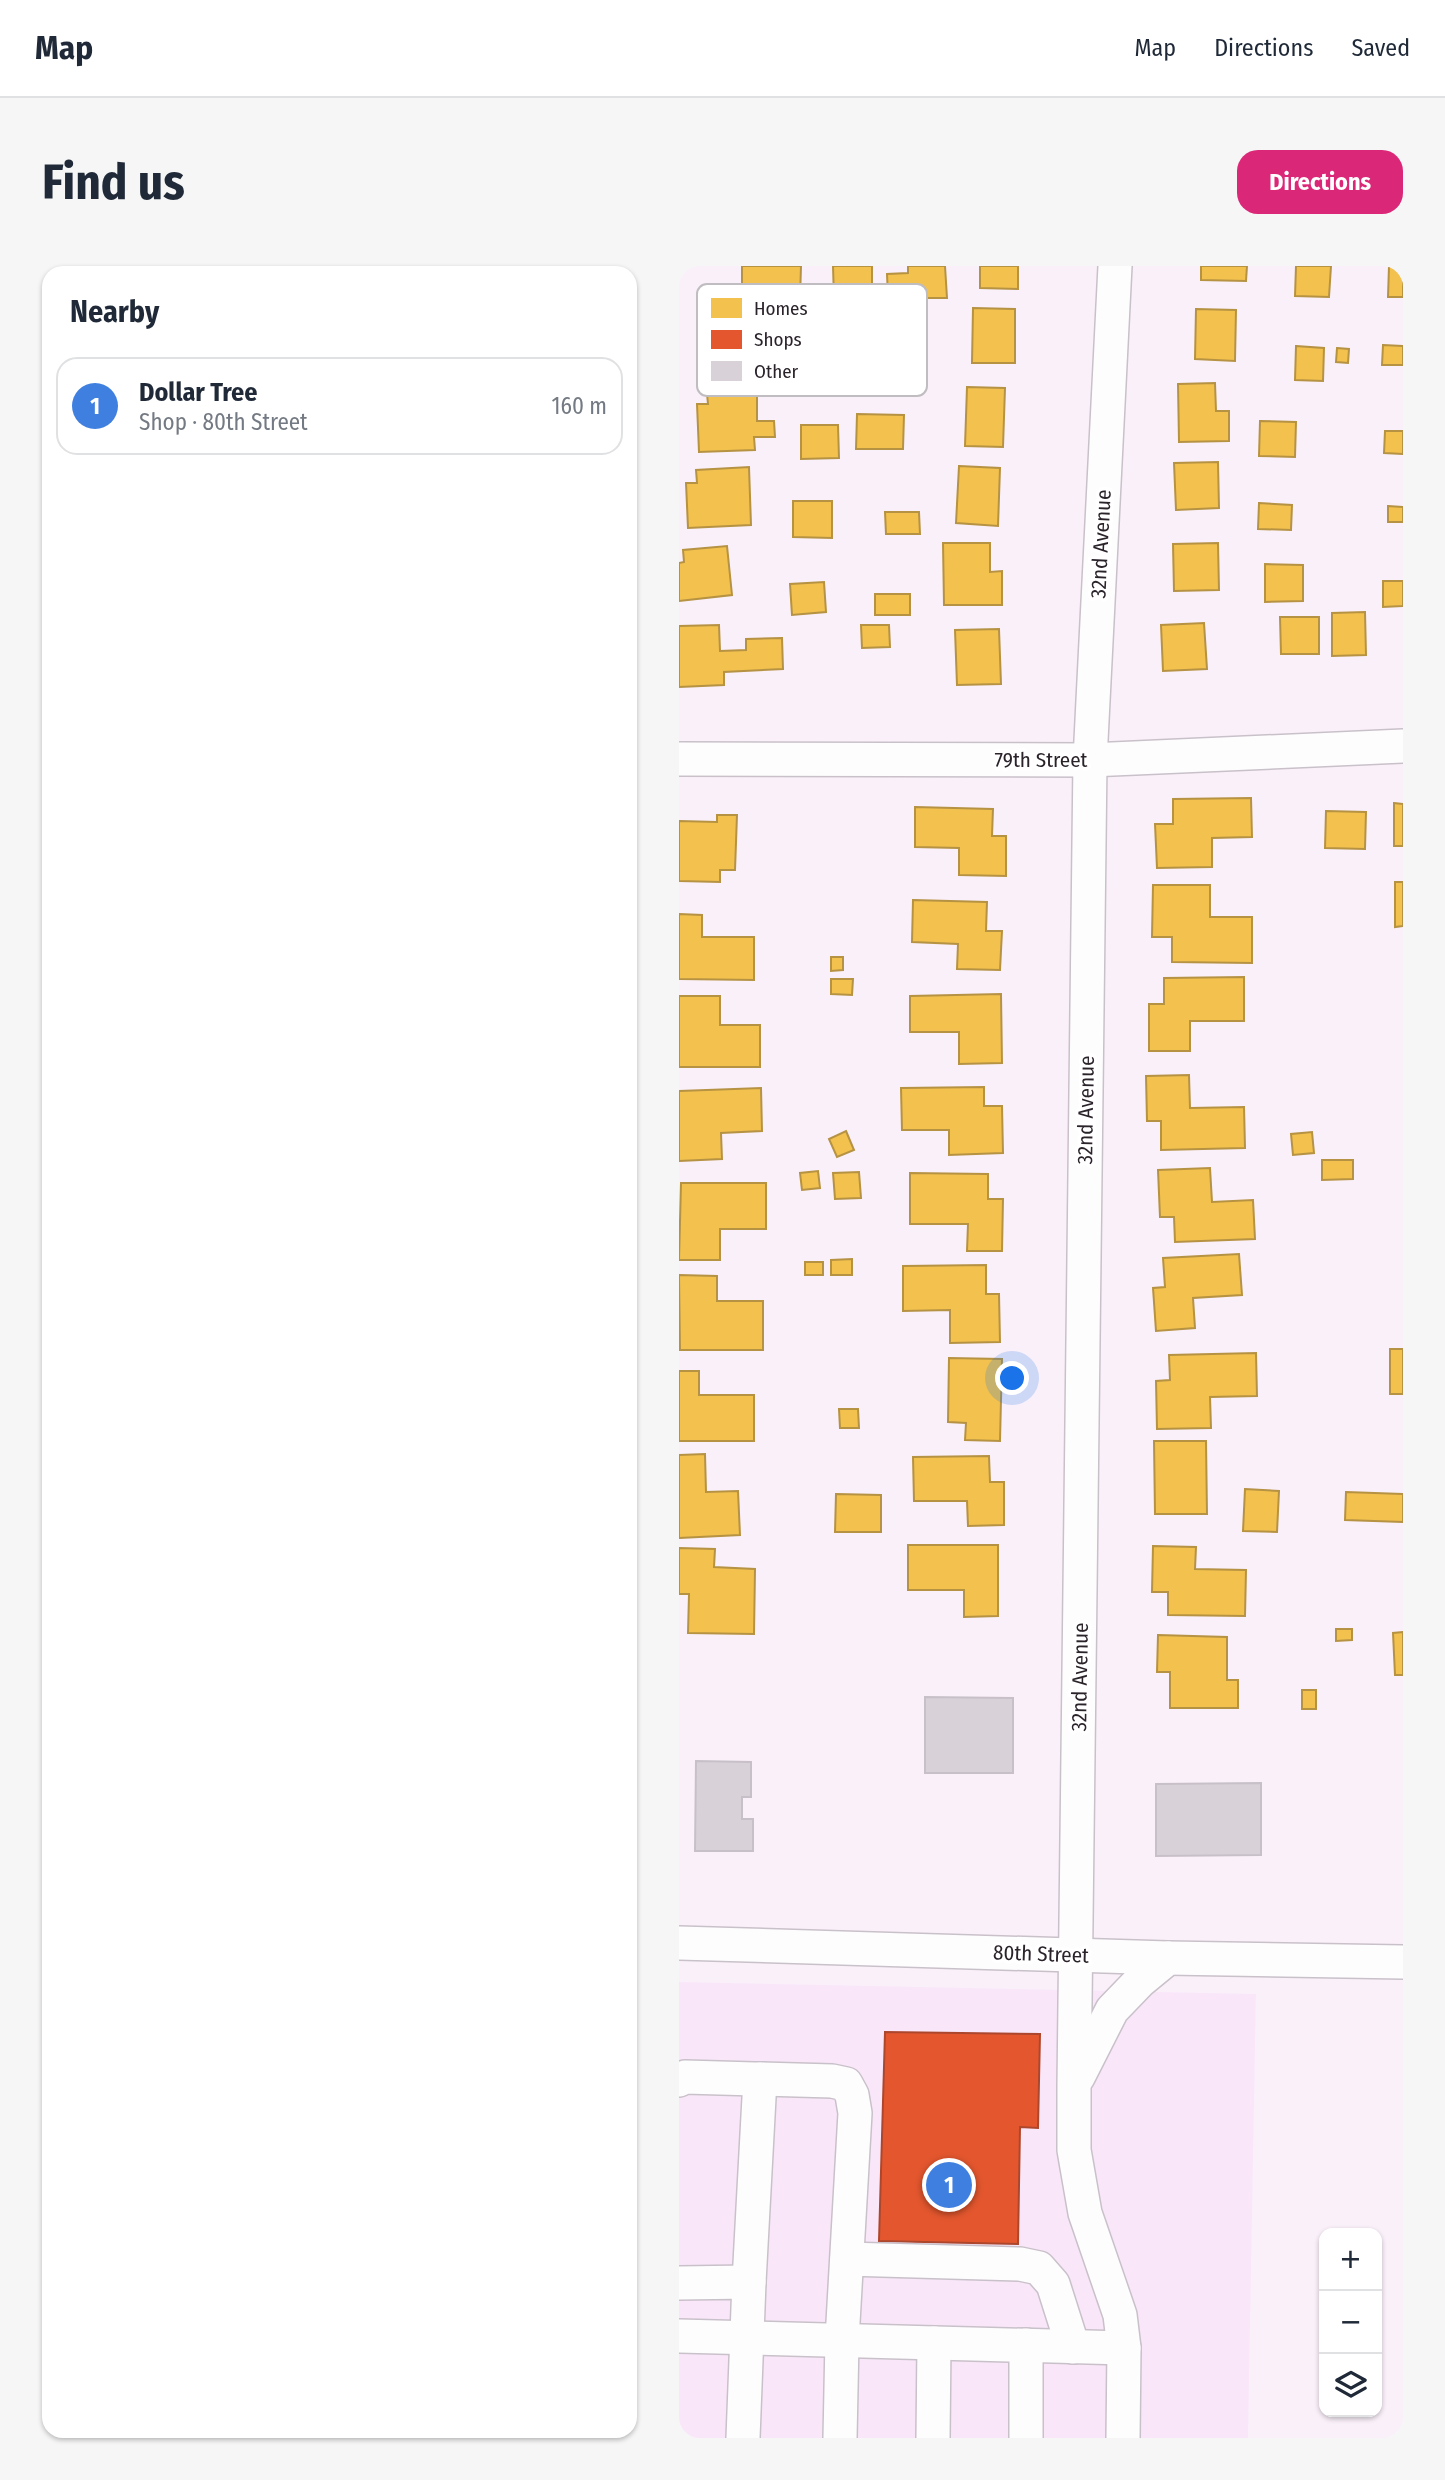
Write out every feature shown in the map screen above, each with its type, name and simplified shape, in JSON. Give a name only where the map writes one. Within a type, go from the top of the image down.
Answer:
[{"type":"street","name":"32nd Avenue","points":[[1115,266],[1090,760],[1074,2150],[1085,2213],[1120,2315],[1124,2348],[1123,2438]]},
{"type":"street","name":"79th Street","points":[[679,759],[1090,760],[1403,746]]},
{"type":"street","name":"80th Street","points":[[679,1943],[1168,1958],[1403,1962]]},
{"type":"street","points":[[1074,2085],[1112,2010],[1168,1958]]},
{"type":"street","points":[[679,2080],[685,2077],[832,2081],[846,2084],[852,2095],[855,2113],[842,2340],[840,2438]]},
{"type":"street","points":[[743,2438],[759,2079]]},
{"type":"street","points":[[846,2259],[1020,2264],[1039,2268],[1053,2284],[1073,2347]]},
{"type":"street","points":[[679,2283],[749,2282]]},
{"type":"street","points":[[679,2336],[1124,2348]]},
{"type":"street","points":[[933,2438],[934,2343]]},
{"type":"street","points":[[1026,2345],[1026,2438]]},
{"type":"shaded area","points":[[679,1982],[1256,1994],[1248,2438],[679,2438]]},
{"type":"building: Homes","points":[[742,266],[801,266],[800,284],[742,284]]},
{"type":"building: Homes","points":[[833,266],[872,266],[872,284],[834,284]]},
{"type":"building: Homes","points":[[908,266],[945,266],[947,298],[927,298],[927,284],[887,284],[887,274],[908,273]]},
{"type":"building: Homes","points":[[980,266],[1018,266],[1018,289],[980,288]]},
{"type":"building: Homes","points":[[1201,266],[1247,266],[1246,281],[1201,280]]},
{"type":"building: Homes","points":[[1296,266],[1331,266],[1329,297],[1295,296]]},
{"type":"building: Homes","points":[[1389,266],[1403,266],[1403,297],[1388,297]]},
{"type":"building: Homes","points":[[973,308],[1015,309],[1015,363],[972,363]]},
{"type":"building: Homes","points":[[1196,309],[1236,310],[1235,361],[1195,359]]},
{"type":"building: Homes","points":[[1383,345],[1403,346],[1403,365],[1382,365]]},
{"type":"building: Homes","points":[[1296,346],[1324,348],[1323,381],[1295,380]]},
{"type":"building: Homes","points":[[1337,348],[1349,349],[1348,363],[1336,362]]},
{"type":"building: Homes","points":[[1215,383],[1216,411],[1229,411],[1229,441],[1179,442],[1178,384]]},
{"type":"building: Homes","points":[[967,387],[1005,388],[1003,447],[965,446]]},
{"type":"building: Homes","points":[[707,396],[757,396],[757,421],[774,421],[775,437],[754,437],[755,450],[699,452],[697,404],[708,404]]},
{"type":"building: Homes","points":[[857,414],[904,415],[903,449],[856,449]]},
{"type":"building: Homes","points":[[1260,421],[1296,422],[1295,457],[1259,456]]},
{"type":"building: Homes","points":[[801,425],[838,425],[839,458],[801,459]]},
{"type":"building: Homes","points":[[1385,431],[1403,431],[1403,454],[1384,453]]},
{"type":"building: Homes","points":[[1218,462],[1219,508],[1176,510],[1174,463]]},
{"type":"building: Homes","points":[[959,466],[1000,468],[998,526],[956,523]]},
{"type":"building: Homes","points":[[749,467],[751,525],[688,528],[686,483],[697,483],[696,470]]},
{"type":"building: Homes","points":[[793,501],[832,501],[832,538],[793,537]]},
{"type":"building: Homes","points":[[1259,503],[1292,505],[1291,530],[1258,529]]},
{"type":"building: Homes","points":[[1388,506],[1403,507],[1403,522],[1388,522]]},
{"type":"building: Homes","points":[[885,512],[919,512],[920,534],[886,534]]},
{"type":"building: Homes","points":[[943,543],[990,543],[990,572],[1002,571],[1002,605],[944,605]]},
{"type":"building: Homes","points":[[1218,543],[1219,590],[1174,591],[1173,544]]},
{"type":"building: Homes","points":[[727,546],[732,595],[679,601],[679,563],[684,562],[683,550]]},
{"type":"building: Homes","points":[[1265,564],[1303,565],[1303,601],[1265,602]]},
{"type":"building: Homes","points":[[1383,581],[1403,581],[1403,606],[1383,607]]},
{"type":"building: Homes","points":[[824,582],[826,612],[792,615],[790,584]]},
{"type":"building: Homes","points":[[875,594],[910,594],[910,615],[875,615]]},
{"type":"building: Homes","points":[[1365,612],[1366,655],[1332,656],[1332,613]]},
{"type":"building: Homes","points":[[1280,617],[1319,617],[1319,654],[1281,654]]},
{"type":"building: Homes","points":[[1204,623],[1207,669],[1163,671],[1161,625]]},
{"type":"building: Homes","points":[[719,625],[720,651],[746,650],[746,639],[782,638],[783,669],[724,672],[724,685],[679,687],[679,626]]},
{"type":"building: Homes","points":[[861,625],[889,625],[890,647],[862,648]]},
{"type":"building: Homes","points":[[999,629],[1001,684],[957,685],[955,630]]},
{"type":"building: Homes","points":[[1251,798],[1252,837],[1212,838],[1212,867],[1157,868],[1155,824],[1173,824],[1173,799]]},
{"type":"building: Homes","points":[[1394,803],[1403,804],[1403,846],[1394,846]]},
{"type":"building: Homes","points":[[915,807],[993,809],[992,836],[1006,836],[1006,876],[959,875],[959,848],[915,847]]},
{"type":"building: Homes","points":[[1326,811],[1366,812],[1365,849],[1325,848]]},
{"type":"building: Homes","points":[[717,815],[737,815],[735,870],[720,870],[720,882],[679,881],[679,821],[717,822]]},
{"type":"building: Homes","points":[[1395,882],[1403,882],[1403,926],[1395,927]]},
{"type":"building: Homes","points":[[1153,885],[1210,885],[1210,917],[1252,917],[1252,963],[1172,962],[1172,937],[1152,937]]},
{"type":"building: Homes","points":[[913,900],[987,902],[986,931],[1002,931],[1000,970],[957,969],[958,944],[912,942]]},
{"type":"building: Homes","points":[[679,914],[702,915],[702,937],[754,937],[754,980],[679,979]]},
{"type":"building: Homes","points":[[831,957],[843,957],[843,970],[831,971]]},
{"type":"building: Homes","points":[[1244,977],[1244,1021],[1190,1021],[1190,1051],[1149,1051],[1149,1004],[1164,1004],[1164,978]]},
{"type":"building: Homes","points":[[831,979],[853,979],[852,995],[831,994]]},
{"type":"building: Homes","points":[[1001,994],[1002,1063],[959,1064],[959,1032],[910,1032],[910,996]]},
{"type":"building: Homes","points":[[679,996],[720,996],[720,1025],[760,1025],[760,1067],[679,1067]]},
{"type":"building: Homes","points":[[1189,1075],[1190,1108],[1244,1107],[1245,1148],[1161,1150],[1161,1121],[1147,1121],[1146,1076]]},
{"type":"building: Homes","points":[[984,1087],[984,1106],[1002,1106],[1003,1153],[949,1155],[949,1130],[902,1130],[901,1088]]},
{"type":"building: Homes","points":[[761,1088],[762,1131],[721,1133],[722,1159],[679,1161],[679,1091]]},
{"type":"building: Homes","points":[[846,1131],[854,1150],[837,1157],[829,1139]]},
{"type":"building: Homes","points":[[1312,1132],[1314,1153],[1293,1155],[1291,1134]]},
{"type":"building: Homes","points":[[1322,1160],[1353,1160],[1353,1179],[1322,1180]]},
{"type":"building: Homes","points":[[1210,1168],[1212,1202],[1253,1200],[1255,1239],[1175,1242],[1174,1217],[1160,1217],[1158,1170]]},
{"type":"building: Homes","points":[[818,1171],[820,1188],[802,1190],[800,1173]]},
{"type":"building: Homes","points":[[859,1172],[861,1198],[835,1199],[833,1173]]},
{"type":"building: Homes","points":[[910,1173],[988,1174],[988,1199],[1003,1199],[1002,1251],[967,1251],[968,1224],[910,1224]]},
{"type":"building: Homes","points":[[681,1183],[766,1183],[766,1229],[720,1229],[720,1260],[679,1260]]},
{"type":"building: Homes","points":[[1239,1254],[1242,1295],[1193,1298],[1195,1328],[1156,1331],[1153,1288],[1165,1287],[1163,1258]]},
{"type":"building: Homes","points":[[852,1259],[852,1275],[831,1275],[831,1260]]},
{"type":"building: Homes","points":[[805,1262],[823,1262],[823,1275],[805,1275]]},
{"type":"building: Homes","points":[[986,1265],[986,1294],[999,1294],[1000,1342],[950,1343],[950,1310],[903,1311],[903,1266]]},
{"type":"building: Homes","points":[[679,1275],[717,1276],[717,1301],[763,1301],[763,1350],[680,1350]]},
{"type":"building: Homes","points":[[1390,1349],[1403,1349],[1403,1394],[1390,1394]]},
{"type":"building: Homes","points":[[1256,1353],[1257,1396],[1210,1397],[1211,1428],[1157,1429],[1156,1381],[1170,1380],[1169,1355]]},
{"type":"building: Homes","points":[[949,1358],[1002,1359],[1000,1441],[965,1440],[966,1423],[948,1422]]},
{"type":"building: Homes","points":[[679,1371],[699,1371],[699,1395],[754,1395],[754,1441],[679,1441]]},
{"type":"building: Homes","points":[[839,1409],[858,1409],[859,1428],[840,1428]]},
{"type":"building: Homes","points":[[1154,1441],[1206,1441],[1207,1514],[1155,1514]]},
{"type":"building: Homes","points":[[705,1454],[706,1492],[738,1491],[740,1535],[679,1538],[679,1455]]},
{"type":"building: Homes","points":[[989,1456],[990,1482],[1004,1482],[1004,1525],[968,1526],[967,1501],[914,1501],[913,1457]]},
{"type":"building: Homes","points":[[1245,1489],[1279,1491],[1277,1532],[1243,1531]]},
{"type":"building: Homes","points":[[1346,1492],[1403,1494],[1403,1522],[1345,1520]]},
{"type":"building: Homes","points":[[836,1494],[881,1495],[881,1532],[835,1532]]},
{"type":"building: Homes","points":[[908,1545],[998,1545],[998,1616],[964,1617],[964,1590],[908,1590]]},
{"type":"building: Homes","points":[[1153,1546],[1196,1547],[1195,1569],[1246,1570],[1245,1616],[1168,1615],[1168,1592],[1152,1592]]},
{"type":"building: Homes","points":[[679,1548],[715,1549],[714,1567],[755,1569],[754,1634],[688,1633],[689,1594],[679,1594]]},
{"type":"building: Homes","points":[[1336,1629],[1352,1629],[1352,1640],[1336,1641]]},
{"type":"building: Homes","points":[[1403,1632],[1403,1675],[1395,1675],[1393,1633]]},
{"type":"building: Homes","points":[[1158,1635],[1227,1637],[1227,1680],[1238,1680],[1238,1708],[1170,1708],[1170,1672],[1157,1672]]},
{"type":"building: Homes","points":[[1302,1690],[1316,1690],[1316,1709],[1302,1709]]},
{"type":"building: Shops","points":[[885,2032],[1040,2034],[1038,2128],[1020,2127],[1018,2244],[879,2241]]},
{"type":"building: Other","points":[[925,1697],[1013,1698],[1013,1773],[925,1773]]},
{"type":"building: Other","points":[[696,1761],[751,1762],[751,1797],[742,1797],[742,1819],[753,1819],[753,1851],[695,1851]]},
{"type":"building: Other","points":[[1261,1783],[1261,1855],[1156,1856],[1156,1784]]},
{"type":"place","name":"Dollar Tree","points":[[949,2185]]}]
